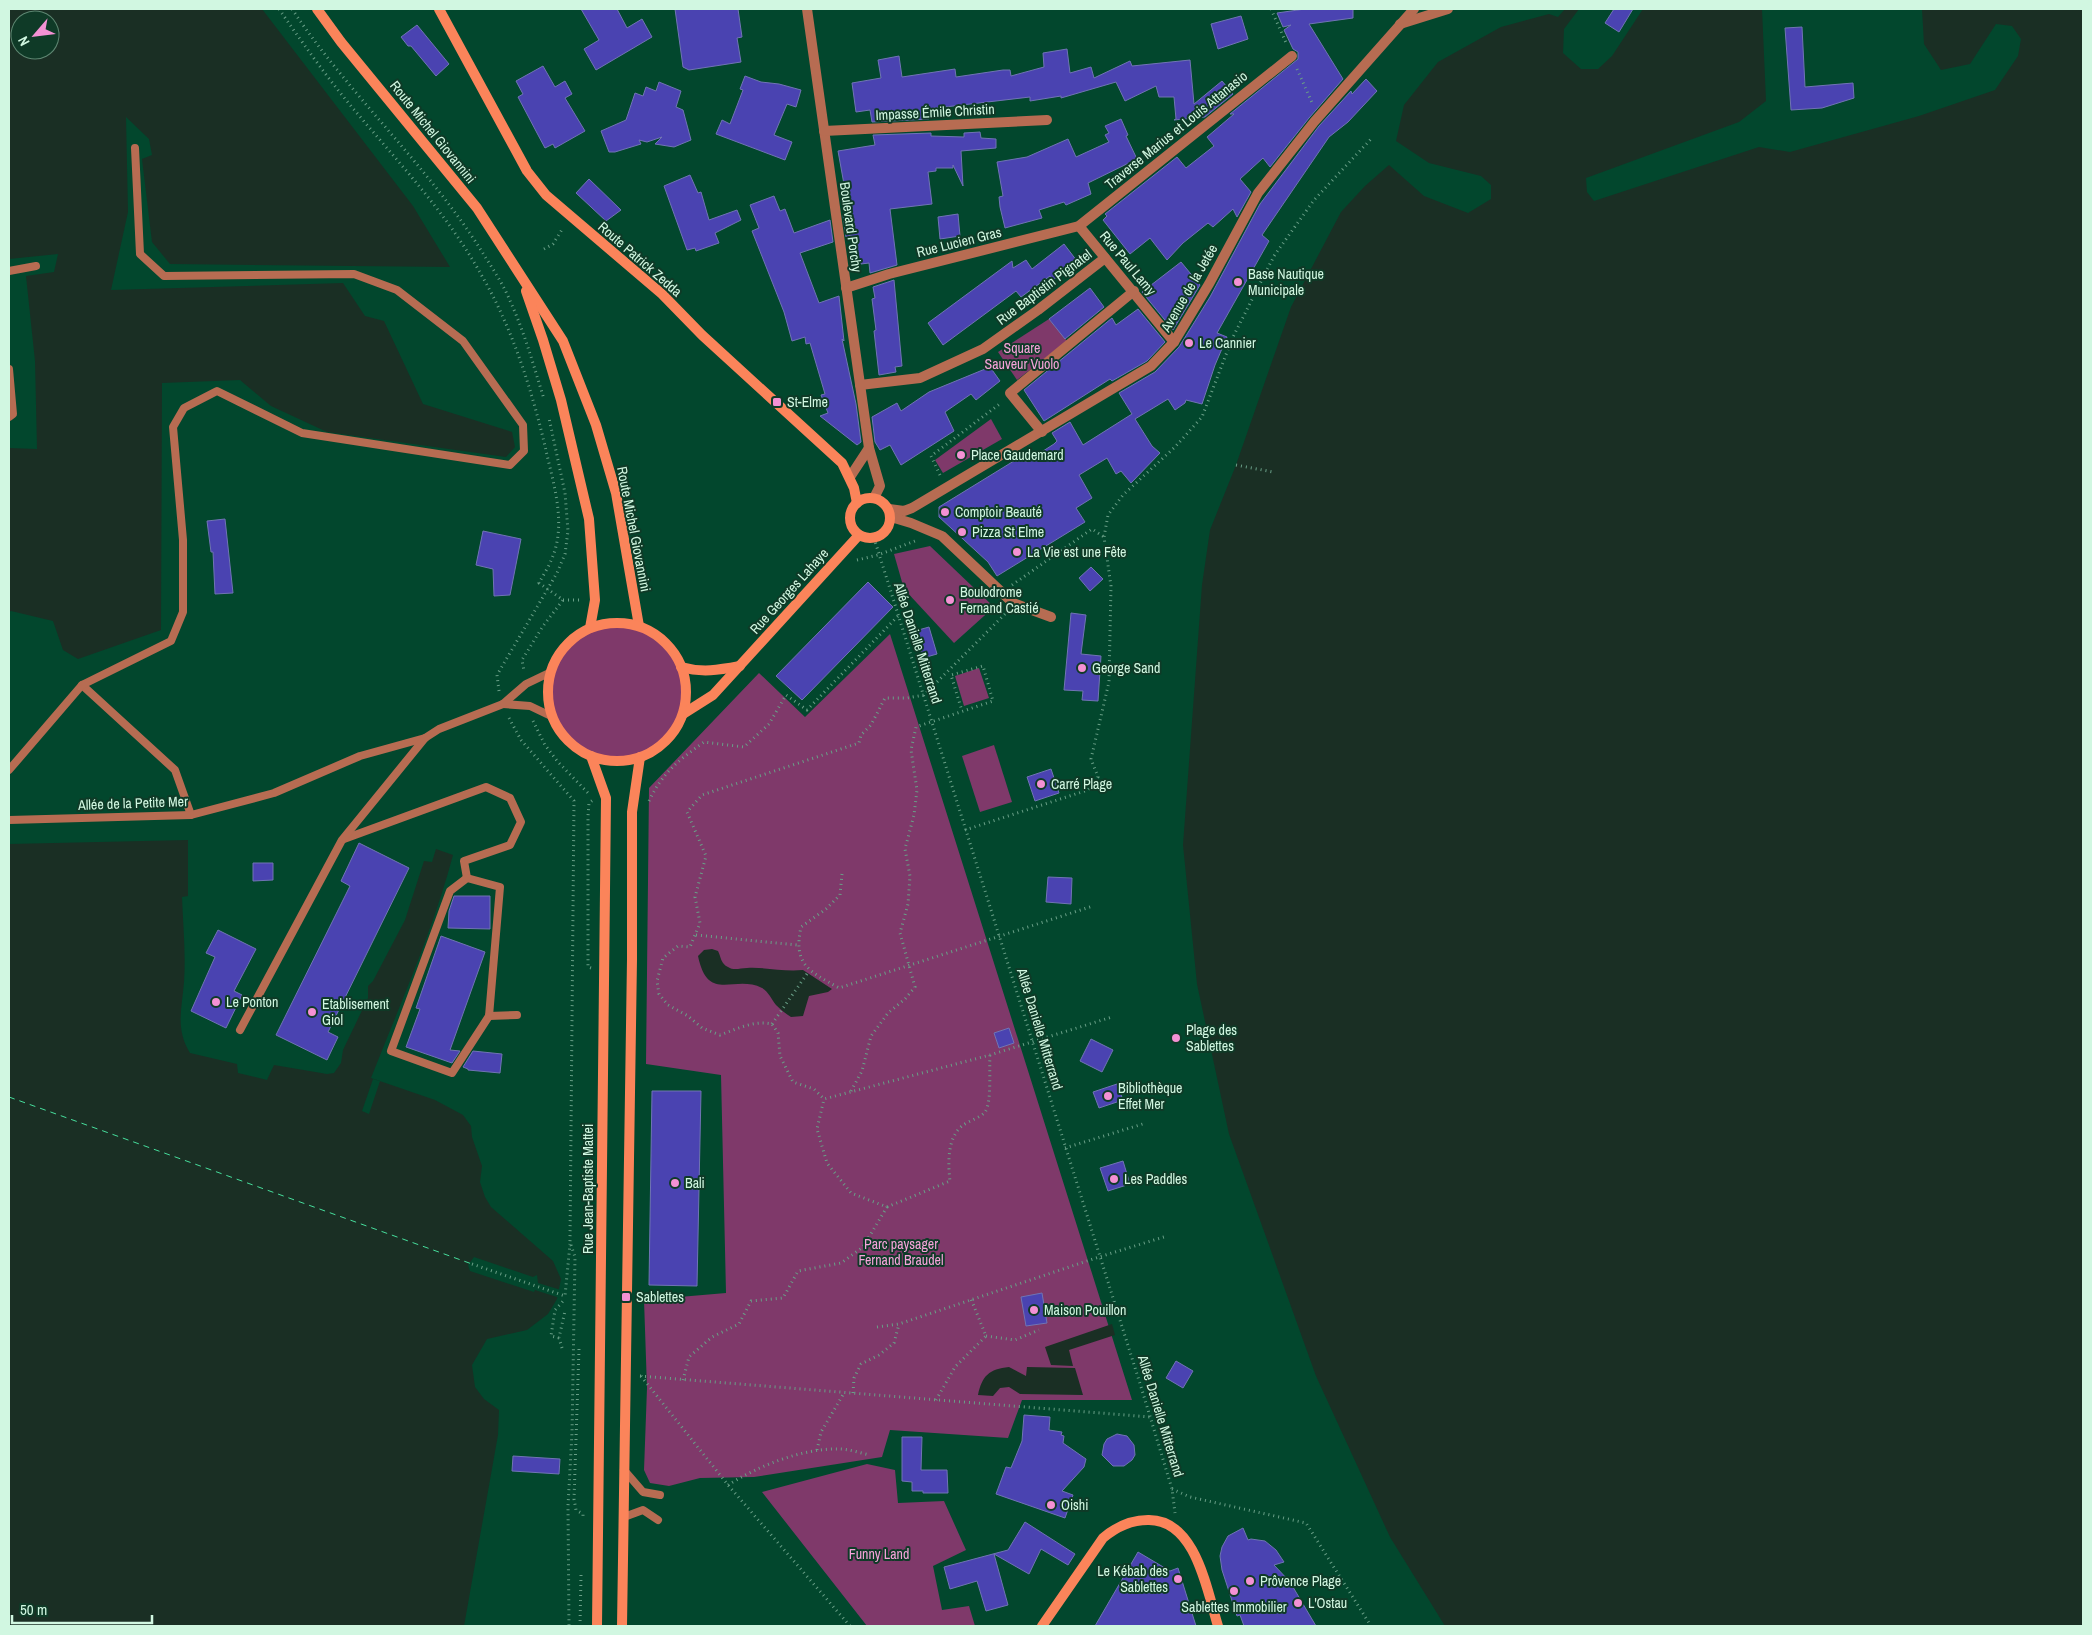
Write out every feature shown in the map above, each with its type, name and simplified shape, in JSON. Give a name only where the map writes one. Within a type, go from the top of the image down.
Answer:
[{"type":"main road","name":"Route Michel Giovannini","points":[[317,9],[341,42],[477,208],[563,341],[596,425],[616,493],[639,626]]},
{"type":"main road","name":"Route Patrick Zedda","points":[[438,9],[527,171],[546,195],[662,294],[702,335],[842,463],[850,477],[856,502]]},
{"type":"main road","name":"Route Michel Giovannini","points":[[521,276],[544,340],[561,400],[589,519],[595,600],[590,628]]},
{"type":"main road","points":[[874,498],[880,500],[890,513],[890,523],[884,533],[874,538],[858,535],[851,525],[850,519],[853,507],[856,502],[862,499],[874,498]]},
{"type":"main road","name":"Rue Georges Lahaye","points":[[683,714],[713,696],[858,535]]},
{"type":"main road","points":[[614,623],[639,626],[657,635],[667,645],[682,667],[686,690],[683,714],[674,732],[659,747],[640,757],[615,760],[590,756],[568,740],[553,717],[549,687],[551,672],[557,658],[566,646],[590,628],[614,623]]},
{"type":"main road","points":[[682,667],[710,671],[740,666]]},
{"type":"main road","name":"Rue Jean-Baptiste Mattei","points":[[590,756],[606,798],[597,1626]]},
{"type":"main road","points":[[622,1626],[632,959],[632,812],[640,757]]},
{"type":"main road","points":[[1042,1626],[1094,1549],[1112,1530],[1127,1523],[1152,1520],[1164,1522],[1177,1529],[1190,1544],[1218,1626]]},
{"type":"street","name":"Boulevard Porchy","points":[[807,9],[869,448],[880,486],[874,498]]},
{"type":"street","name":"Avenue de la Jetée","points":[[890,513],[912,508],[1151,366],[1174,342],[1209,284],[1258,193],[1314,122],[1414,9]]},
{"type":"street","points":[[1399,25],[1448,9]]},
{"type":"street","name":"Traverse Marius et Louis Attanasio","points":[[1079,226],[1292,56]]},
{"type":"street","name":"Impasse Émile Christin","points":[[824,131],[1046,120]]},
{"type":"street","name":"Rue Paul Lamy","points":[[1079,226],[1174,342]]},
{"type":"street","name":"Rue Lucien Gras","points":[[846,288],[889,274],[1079,226]]},
{"type":"street","name":"Rue Baptistin Pignatel","points":[[860,385],[920,378],[984,349],[1105,258]]},
{"type":"street","points":[[1042,432],[1007,397],[1134,292]]},
{"type":"street","points":[[850,477],[869,448]]},
{"type":"street","points":[[890,513],[942,536],[1013,603],[1050,617]]},
{"type":"lane","points":[[9,770],[82,685],[171,641],[184,612],[183,540],[173,427],[184,408],[217,391],[302,433],[510,465],[524,451],[523,425],[463,341],[398,290],[354,274],[164,276],[140,254],[135,148]]},
{"type":"lane","points":[[9,271],[36,266]]},
{"type":"lane","points":[[9,369],[13,414],[9,416]]},
{"type":"lane","points":[[503,704],[526,684],[551,672]]},
{"type":"lane","points":[[82,685],[175,770],[191,815]]},
{"type":"lane","points":[[503,704],[530,706],[553,717]]},
{"type":"lane","name":"Allée de la Petite Mer","points":[[9,820],[191,815],[274,793],[360,756],[425,738],[439,729],[503,704]]},
{"type":"lane","name":"Allée de la Petite Mer","points":[[240,1030],[342,840],[425,738]]},
{"type":"lane","points":[[342,840],[486,787],[510,798],[521,822],[510,846],[464,861],[467,878]]},
{"type":"lane","points":[[467,878],[500,887],[489,1016],[452,1073],[391,1051],[450,891],[467,878]]},
{"type":"lane","points":[[489,1016],[517,1015]]},
{"type":"lane","points":[[624,1470],[643,1492],[660,1495]]},
{"type":"lane","points":[[624,1517],[643,1510],[652,1514],[658,1520]]},
{"type":"path","points":[[965,830],[1088,790],[1098,777],[1091,759],[1109,682],[1111,586],[1104,537],[1108,515],[1122,495],[1175,447],[1202,418],[1232,339],[1274,256],[1314,200],[1371,139]]},
{"type":"path","points":[[544,249],[553,244],[570,217]]},
{"type":"path","points":[[943,480],[931,456],[1007,397]]},
{"type":"path","points":[[1236,464],[1273,472]]},
{"type":"path","name":"Allée Danielle Mitterrand","points":[[874,538],[1150,1417],[1172,1489],[1177,1529]]},
{"type":"path","points":[[824,1099],[814,1088],[794,1082],[780,1056],[778,1034],[772,1024],[762,1022],[743,1026],[720,1036],[702,1028],[688,1016],[668,1005],[659,994],[657,981],[663,958],[678,946],[690,947],[700,924],[695,897],[706,856],[687,812],[702,795],[859,743],[861,736],[872,725],[886,698],[906,698],[924,695],[1005,615],[1013,603],[1012,586]]},
{"type":"path","points":[[647,804],[659,781],[685,756],[704,742],[744,747],[769,724],[786,696],[807,710],[898,616]]},
{"type":"path","points":[[851,1092],[862,1071],[870,1036],[888,1013],[905,999],[915,986],[900,933],[908,904],[910,876],[905,849],[914,815],[917,790],[911,750],[916,727],[962,712],[992,701],[983,666],[951,675],[962,712]]},
{"type":"path","points":[[530,706],[530,715],[545,745],[583,790],[595,798],[589,803],[588,816],[588,967],[597,969]]},
{"type":"path","points":[[507,714],[521,740],[574,801],[570,1242],[565,1298],[555,1310],[551,1336],[559,1338]]},
{"type":"path","points":[[842,874],[840,895],[826,909],[800,927],[797,945],[801,958],[810,971],[839,988],[1093,906]]},
{"type":"path","points":[[695,935],[797,945]]},
{"type":"path","points":[[772,1024],[810,971]]},
{"type":"path","points":[[824,1099],[990,1055],[1112,1017]]},
{"type":"path","points":[[683,1380],[689,1357],[712,1336],[739,1324],[751,1301],[783,1298],[798,1271],[841,1263],[863,1247],[887,1207],[950,1181],[948,1159],[955,1136],[960,1127],[984,1113],[989,1104],[990,1055]]},
{"type":"path","points":[[824,1099],[817,1129],[827,1163],[852,1193],[887,1207]]},
{"type":"path","points":[[1065,1148],[1146,1123]]},
{"type":"path","points":[[877,1327],[899,1324],[1167,1236]]},
{"type":"path","points":[[569,1626],[568,1506],[572,1433],[575,1257],[570,1242]]},
{"type":"path","points":[[472,1264],[565,1298]]},
{"type":"path","points":[[971,1299],[986,1336]]},
{"type":"path","points":[[562,1348],[559,1338],[565,1311]]},
{"type":"path","points":[[854,1393],[854,1378],[861,1364],[879,1355],[894,1343],[899,1324]]},
{"type":"path","points":[[986,1336],[1015,1340],[1039,1330]]},
{"type":"path","points":[[936,1400],[955,1367],[986,1336]]},
{"type":"path","points":[[579,1349],[574,1499],[576,1510],[583,1514],[583,1523]]},
{"type":"path","points":[[634,1376],[1150,1417]]},
{"type":"path","points":[[641,1376],[728,1484],[850,1626]]},
{"type":"path","points":[[818,1450],[821,1432],[844,1393]]},
{"type":"path","points":[[728,1484],[751,1471],[818,1450],[841,1449],[870,1455]]},
{"type":"path","points":[[1172,1489],[1190,1497],[1306,1523],[1371,1626]]},
{"type":"path","points":[[580,1626],[582,1570]]},
{"type":"green space","name":"Square Sauveur Vuolo","points":[[1049,319],[1067,341],[1017,380],[998,352]]},
{"type":"green space","points":[[991,419],[1002,439],[943,473],[935,460]]},
{"type":"green space","name":"Boulodrome Fernand Castié","points":[[930,546],[994,607],[954,643],[904,589],[894,554]]},
{"type":"green space","points":[[617,623],[643,629],[655,635],[665,644],[674,654],[680,666],[686,692],[680,718],[674,730],[665,740],[655,749],[643,755],[617,761],[591,755],[579,749],[569,740],[560,730],[554,718],[548,692],[554,666],[560,654],[569,644],[579,635],[591,629]]},
{"type":"green space","name":"Parc paysager Fernand Braudel","points":[[890,634],[1132,1400],[1022,1400],[1008,1438],[890,1430],[882,1457],[754,1477],[700,1478],[669,1486],[650,1483],[644,1470],[647,1388],[644,1300],[726,1293],[721,1075],[646,1064],[649,788],[759,673],[805,717]]},
{"type":"green space","points":[[979,668],[989,698],[964,706],[955,676]]},
{"type":"green space","points":[[994,745],[1012,802],[980,812],[962,756]]},
{"type":"green space","name":"Funny Land","points":[[867,1464],[895,1470],[898,1503],[944,1501],[966,1550],[933,1566],[942,1610],[969,1606],[975,1626],[867,1626],[762,1492]]},
{"type":"shaded area","points":[[9,9],[262,9],[413,206],[450,267],[170,264],[152,242],[142,159],[152,155],[149,139],[126,117],[128,212],[111,290],[343,283],[365,316],[384,321],[423,404],[512,432],[515,447],[506,457],[327,432],[271,406],[240,380],[162,383],[161,630],[78,659],[63,650],[53,621],[9,612],[9,448],[37,449],[35,361],[26,276],[54,272],[58,254],[9,259]]},
{"type":"shaded area","points":[[1565,9],[1579,9],[1564,29],[1563,53],[1581,69],[1598,69],[1612,56],[1643,9],[1762,9],[1766,101],[1739,122],[1586,178],[1587,192],[1594,201],[1759,147],[1790,152],[1919,116],[1995,90],[2018,56],[2021,39],[2012,26],[1996,24],[1970,64],[1941,70],[1924,44],[1922,9],[2083,9],[2083,1626],[1445,1626],[1390,1537],[1316,1376],[1229,1134],[1197,984],[1183,845],[1202,585],[1210,530],[1236,465],[1291,307],[1341,212],[1365,186],[1389,165],[1424,196],[1468,213],[1491,199],[1491,185],[1481,176],[1429,163],[1396,141],[1404,105],[1438,62],[1501,27],[1549,14],[1558,17]]},
{"type":"shaded area","points":[[188,840],[188,896],[182,897],[185,961],[181,1018],[182,1035],[190,1053],[237,1064],[238,1073],[267,1080],[274,1065],[327,1074],[334,1073],[341,1063],[343,1050],[368,998],[368,986],[373,981],[405,920],[424,861],[432,862],[436,849],[453,855],[436,912],[371,1078],[435,1100],[463,1115],[471,1126],[472,1137],[482,1166],[480,1182],[485,1197],[491,1207],[553,1261],[561,1279],[557,1299],[548,1314],[527,1330],[487,1339],[472,1365],[475,1387],[484,1399],[499,1410],[498,1435],[464,1626],[9,1626],[9,844]]},
{"type":"shaded area","points":[[712,949],[718,951],[723,962],[730,968],[803,970],[832,989],[828,992],[809,996],[803,1016],[791,1017],[776,1005],[762,988],[742,984],[715,984],[708,979],[702,971],[698,956],[704,950]]},
{"type":"shaded area","points":[[1112,1324],[1115,1335],[1069,1350],[1073,1366],[1051,1365],[1045,1347]]},
{"type":"shaded area","points":[[1009,1367],[1026,1376],[1027,1367],[1075,1368],[1083,1395],[1020,1394],[1009,1387],[1000,1388],[993,1396],[978,1395],[984,1378],[991,1372]]},
{"type":"pier","points":[[373,1079],[380,1081],[369,1114],[362,1111]]},
{"type":"pier","points":[[474,1257],[533,1277],[537,1275],[538,1283],[561,1290],[560,1298],[535,1290],[534,1292],[470,1271],[468,1265]]},
{"type":"building","points":[[581,9],[617,9],[627,28],[642,19],[652,37],[596,70],[584,49],[599,40]]},
{"type":"building","points":[[675,9],[738,9],[742,37],[737,38],[741,62],[689,70],[683,67]]},
{"type":"building","points":[[1305,9],[1353,9],[1353,18],[1309,24],[1343,79],[1270,167],[1263,158],[1240,179],[1251,192],[1237,217],[1233,209],[1213,227],[1208,223],[1183,243],[1167,260],[1150,238],[1130,254],[1103,220],[1107,216],[1105,214],[1177,157],[1186,168],[1214,146],[1207,137],[1234,114],[1230,114],[1298,59],[1298,52],[1293,49],[1284,30],[1291,25],[1283,27],[1277,13]]},
{"type":"building","points":[[1614,9],[1633,9],[1619,32],[1605,23]]},
{"type":"building","points":[[1241,16],[1248,39],[1218,49],[1211,24]]},
{"type":"building","points":[[417,25],[449,64],[436,76],[401,37]]},
{"type":"building","points":[[1802,27],[1805,87],[1853,83],[1854,98],[1822,108],[1791,110],[1785,28]]},
{"type":"building","points":[[1067,49],[1070,73],[1091,67],[1094,78],[1130,61],[1132,66],[1190,60],[1194,104],[1222,81],[1233,94],[1205,117],[1174,120],[1176,119],[1174,97],[1159,97],[1156,86],[1125,101],[1116,82],[1061,98],[1061,96],[1030,101],[1030,97],[928,109],[929,119],[872,122],[870,110],[856,112],[852,83],[881,78],[878,60],[899,56],[902,77],[955,69],[956,77],[1003,70],[1010,70],[1011,76],[1044,67],[1043,53]]},
{"type":"building","points":[[543,66],[555,87],[565,81],[572,94],[565,98],[585,131],[555,148],[553,144],[545,148],[518,97],[523,94],[516,81]]},
{"type":"building","points":[[745,76],[761,82],[779,84],[801,90],[796,107],[787,104],[774,135],[792,142],[785,160],[716,134],[722,120],[730,124],[743,90],[740,89]]},
{"type":"building","points":[[1366,79],[1377,91],[1348,122],[1329,137],[1262,235],[1269,241],[1217,333],[1227,337],[1202,404],[1186,400],[1185,403],[1175,410],[1168,399],[1135,419],[1152,446],[1160,453],[1131,483],[1121,471],[1116,474],[1107,458],[1079,475],[1092,498],[1076,508],[1085,522],[997,576],[988,562],[939,517],[939,507],[1022,456],[1026,462],[1054,444],[1057,441],[1052,433],[1070,422],[1083,445],[1132,414],[1119,393],[1155,372],[1179,347],[1210,297],[1260,204],[1319,126],[1351,91],[1352,94]]},
{"type":"building","points":[[659,82],[681,91],[676,107],[683,110],[691,140],[674,147],[655,144],[662,137],[647,142],[639,140],[641,144],[609,152],[601,131],[626,120],[635,93],[643,96],[646,87],[656,91]]},
{"type":"building","points":[[1121,119],[1128,135],[1126,136],[1137,159],[1088,183],[1091,194],[1066,205],[1064,202],[1039,210],[1042,218],[1005,228],[1000,207],[999,197],[1003,196],[997,162],[1027,157],[1068,139],[1076,157],[1109,142],[1105,135],[1109,133],[1105,126]]},
{"type":"building","points":[[980,132],[981,138],[996,139],[996,148],[961,151],[963,186],[953,165],[953,168],[936,168],[936,171],[928,172],[932,204],[890,209],[897,265],[870,273],[869,263],[861,264],[860,260],[855,261],[851,235],[846,237],[843,215],[849,212],[838,151],[875,145],[873,135],[931,133],[931,136],[964,137],[964,133]]},
{"type":"building","points":[[690,175],[698,193],[701,192],[709,220],[737,210],[741,220],[715,233],[719,243],[696,251],[695,248],[687,250],[664,186]]},
{"type":"building","points":[[589,179],[621,210],[606,221],[576,193]]},
{"type":"building","points":[[774,196],[780,211],[785,209],[794,233],[830,220],[833,242],[800,253],[819,303],[839,296],[844,341],[842,339],[856,404],[861,442],[857,445],[820,416],[828,413],[821,395],[825,394],[810,343],[806,344],[805,337],[792,341],[784,312],[752,231],[759,228],[750,205]]},
{"type":"building","points":[[958,214],[960,236],[940,239],[938,217]]},
{"type":"building","points":[[1064,244],[1077,261],[1053,280],[1050,276],[1021,297],[1016,291],[943,345],[928,323],[1012,261],[1013,268],[1026,260],[1032,269]]},
{"type":"building","points":[[1181,262],[1200,285],[1173,330],[1142,292]]},
{"type":"building","points":[[894,280],[902,366],[895,367],[896,372],[879,375],[874,331],[876,330],[872,299],[875,298],[873,287]]},
{"type":"building","points":[[1090,288],[1104,307],[1065,339],[1049,319]]},
{"type":"building","points":[[1138,309],[1165,342],[1147,361],[1112,381],[1110,379],[1044,421],[1024,390],[1112,318],[1116,325]]},
{"type":"building","points":[[990,367],[1000,381],[976,400],[971,394],[945,412],[954,431],[901,465],[890,445],[880,450],[875,442],[872,417],[897,403],[901,411],[929,392]]},
{"type":"building","points":[[225,519],[233,593],[215,594],[213,552],[211,552],[207,521]]},
{"type":"building","points":[[483,531],[521,539],[510,595],[494,596],[493,569],[476,565]]},
{"type":"building","points":[[1091,567],[1103,579],[1090,591],[1079,578]]},
{"type":"building","points":[[868,582],[893,607],[802,700],[776,676]]},
{"type":"building","points":[[1071,613],[1086,615],[1081,654],[1101,656],[1098,701],[1082,700],[1083,691],[1064,690]]},
{"type":"building","points":[[929,627],[937,654],[923,658],[915,631]]},
{"type":"building","points":[[1051,769],[1059,793],[1035,801],[1027,777]]},
{"type":"building","points":[[359,843],[409,868],[328,1032],[338,1037],[327,1060],[276,1035],[350,886],[341,881]]},
{"type":"building","points":[[253,863],[273,863],[273,880],[253,881]]},
{"type":"building","points":[[1048,877],[1072,878],[1071,904],[1046,902]]},
{"type":"building","points":[[454,896],[490,896],[490,929],[448,928],[449,911]]},
{"type":"building","points":[[218,930],[256,949],[234,991],[242,995],[226,1028],[191,1011],[215,957],[206,953]]},
{"type":"building","points":[[441,936],[485,952],[450,1050],[460,1051],[452,1063],[406,1047],[420,1009],[416,1008]]},
{"type":"building","points":[[1009,1028],[1014,1043],[999,1048],[994,1033]]},
{"type":"building","points":[[1091,1039],[1113,1050],[1102,1072],[1080,1061]]},
{"type":"building","points":[[473,1051],[502,1054],[500,1073],[468,1070],[463,1067]]},
{"type":"building","name":"Bibliothèque Effet Mer","points":[[1117,1084],[1123,1100],[1099,1108],[1093,1092]]},
{"type":"building","name":"Bali","points":[[652,1091],[701,1091],[697,1286],[649,1285]]},
{"type":"building","name":"Les Paddles","points":[[1123,1161],[1130,1184],[1108,1191],[1100,1168]]},
{"type":"building","name":"Maison Pouillon","points":[[1042,1293],[1047,1323],[1026,1326],[1021,1297]]},
{"type":"building","points":[[1176,1361],[1193,1371],[1183,1388],[1166,1378]]},
{"type":"building","points":[[1024,1415],[1050,1417],[1049,1430],[1062,1432],[1061,1435],[1064,1436],[1063,1443],[1086,1459],[1084,1467],[1062,1491],[1073,1495],[1065,1518],[996,1494],[1006,1467],[1011,1468],[1022,1441]]},
{"type":"building","points":[[1117,1434],[1127,1436],[1134,1445],[1135,1455],[1124,1466],[1113,1466],[1102,1455],[1107,1439]]},
{"type":"building","points":[[902,1437],[922,1437],[921,1470],[947,1470],[948,1493],[912,1491],[912,1482],[902,1481]]},
{"type":"building","points":[[513,1456],[560,1459],[559,1474],[512,1471]]},
{"type":"building","points":[[1025,1522],[1075,1554],[1068,1565],[1041,1549],[1029,1574],[994,1554],[1008,1605],[986,1611],[977,1581],[950,1589],[944,1567],[1008,1550]]},
{"type":"building","points":[[1243,1528],[1248,1540],[1265,1541],[1276,1550],[1284,1562],[1274,1565],[1290,1582],[1316,1626],[1244,1626],[1240,1615],[1237,1616],[1222,1570],[1220,1556],[1228,1536]]},
{"type":"building","points":[[1138,1552],[1170,1571],[1178,1568],[1196,1626],[1095,1626]]},
{"type":"ferry route","points":[[9,1097],[472,1264]]},
{"type":"place","name":"Base Nautique Municipale","points":[[1238,282]]},
{"type":"place","name":"Le Cannier","points":[[1189,343]]},
{"type":"place","name":"St-Elme","points":[[777,402]]},
{"type":"place","name":"Place Gaudemard","points":[[961,455]]},
{"type":"place","name":"Comptoir Beauté","points":[[945,512]]},
{"type":"place","name":"Pizza St Elme","points":[[962,532]]},
{"type":"place","name":"La Vie est une Fête","points":[[1017,552]]},
{"type":"place","name":"Boulodrome Fernand Castié","points":[[950,600]]},
{"type":"place","name":"George Sand","points":[[1082,668]]},
{"type":"place","name":"Carré Plage","points":[[1041,784]]},
{"type":"place","name":"Le Ponton","points":[[216,1002]]},
{"type":"place","name":"Etablisement Giol","points":[[312,1012]]},
{"type":"place","name":"Plage des Sablettes","points":[[1176,1038]]},
{"type":"place","name":"Bibliothèque Effet Mer","points":[[1108,1096]]},
{"type":"place","name":"Les Paddles","points":[[1114,1179]]},
{"type":"place","name":"Bali","points":[[675,1183]]},
{"type":"place","name":"Sablettes","points":[[626,1297]]},
{"type":"place","name":"Maison Pouillon","points":[[1034,1310]]},
{"type":"place","name":"Oishi","points":[[1051,1505]]},
{"type":"place","name":"Le Kébab des Sablettes","points":[[1178,1579]]},
{"type":"place","name":"Prôvence Plage","points":[[1250,1581]]},
{"type":"place","name":"Sablettes Immobilier","points":[[1234,1591]]},
{"type":"place","name":"L'Ostau","points":[[1298,1603]]}]
